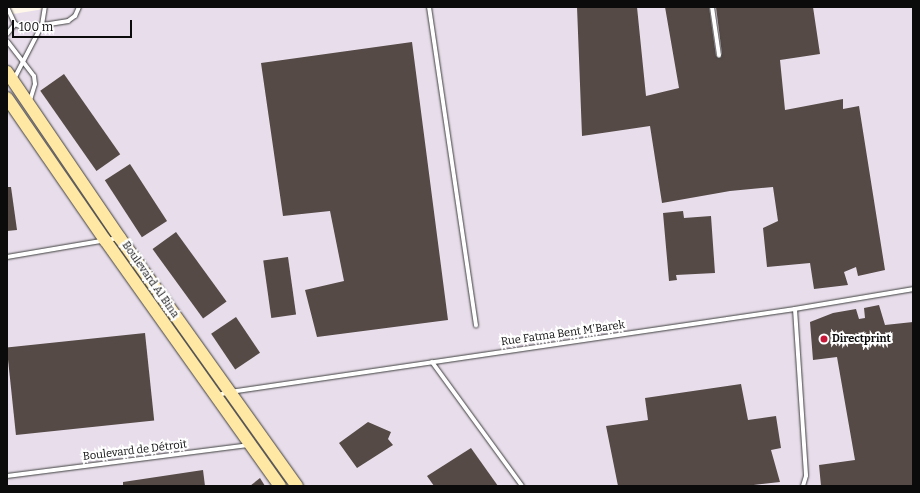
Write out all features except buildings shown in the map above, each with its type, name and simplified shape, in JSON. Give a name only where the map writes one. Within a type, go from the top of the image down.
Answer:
[{"type":"main road","name":"Boulevard Al Bina","points":[[10,77],[120,238],[297,486]]},
{"type":"main road","name":"Boulevard Al Bina","points":[[7,98],[105,240],[280,486]]},
{"type":"lane","points":[[7,7],[15,24],[24,28],[68,21],[75,16],[79,7]]},
{"type":"lane","points":[[10,77],[23,61],[42,25],[46,7]]},
{"type":"lane","points":[[429,7],[476,326]]},
{"type":"lane","points":[[712,7],[720,55]]},
{"type":"lane","points":[[7,34],[15,24]]},
{"type":"lane","points":[[7,41],[32,72],[34,80],[28,104]]},
{"type":"lane","points":[[7,257],[120,238]]},
{"type":"lane","name":"Rue Fatma Bent M'Barek","points":[[217,396],[230,392],[795,309],[913,289]]},
{"type":"lane","points":[[795,309],[806,476],[803,486]]},
{"type":"lane","points":[[432,362],[522,486]]},
{"type":"lane","name":"Boulevard de Détroit","points":[[7,476],[250,445],[264,439]]},
{"type":"shaded area","points":[[56,7],[913,7],[913,486],[7,486],[7,15]]},
{"type":"place","name":"Directprint","points":[[824,339]]}]
